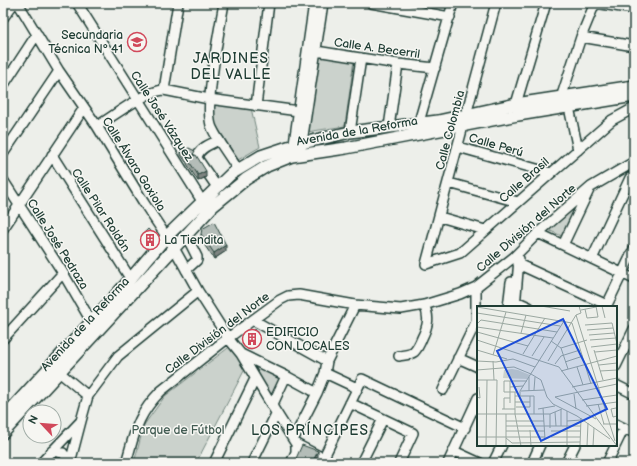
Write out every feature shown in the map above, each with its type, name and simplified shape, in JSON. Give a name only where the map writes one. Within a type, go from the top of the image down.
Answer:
[{"type":"main road","name":"Avenida de la Reforma","points":[[564,104],[634,86]]},
{"type":"main road","name":"Avenida de la Reforma","points":[[3,418],[166,237],[231,174],[261,156],[297,150],[346,148],[417,129],[464,121],[517,109],[634,96]]},
{"type":"main road","name":"Avenida de la Reforma","points":[[3,433],[213,206],[246,179],[297,150],[350,132],[389,127],[417,129]]},
{"type":"street","points":[[3,18],[14,3]]},
{"type":"street","name":"Calle Álvaro Gaxiola","points":[[18,3],[59,71],[97,126],[174,248],[198,291],[228,338],[241,354],[274,410],[295,441]]},
{"type":"street","name":"Calle José Vázquez","points":[[77,3],[202,201]]},
{"type":"street","points":[[164,90],[178,3]]},
{"type":"street","points":[[224,3],[209,99],[211,127],[238,170]]},
{"type":"street","points":[[256,106],[270,3]]},
{"type":"street","points":[[303,112],[314,3]]},
{"type":"street","points":[[297,150],[303,112],[316,51],[323,3]]},
{"type":"street","points":[[371,3],[450,17]]},
{"type":"street","points":[[417,129],[453,3]]},
{"type":"street","name":"Calle Colombia","points":[[426,264],[440,217],[496,3]]},
{"type":"street","points":[[517,109],[546,3]]},
{"type":"street","points":[[578,150],[564,104],[581,37],[595,3],[634,9]]},
{"type":"street","points":[[3,86],[37,34]]},
{"type":"street","points":[[581,37],[634,46]]},
{"type":"street","name":"Calle A. Becerril","points":[[316,51],[398,64],[435,68]]},
{"type":"street","points":[[350,132],[361,58]]},
{"type":"street","points":[[389,127],[398,64]]},
{"type":"street","points":[[3,154],[59,71]]},
{"type":"street","points":[[97,126],[137,100],[157,90],[303,112]]},
{"type":"street","points":[[3,228],[84,108]]},
{"type":"street","name":"Calle Brasil","points":[[426,264],[460,253],[612,120],[634,108]]},
{"type":"street","points":[[217,187],[197,158],[197,154],[199,151],[219,140]]},
{"type":"street","name":"Calle Perú","points":[[458,147],[551,173]]},
{"type":"street","name":"Calle Pilar Roldán","points":[[52,155],[130,278]]},
{"type":"street","name":"Calle División del Norte","points":[[126,463],[137,424],[154,398],[228,338],[280,300],[288,296],[299,295],[355,305],[401,309],[424,305],[460,294],[476,287],[517,258],[538,233],[591,187],[634,162]]},
{"type":"street","points":[[592,259],[632,179],[618,171]]},
{"type":"street","name":"Calle José Pedraza","points":[[3,180],[63,273],[91,321]]},
{"type":"street","points":[[449,183],[518,202]]},
{"type":"street","points":[[563,245],[591,187]]},
{"type":"street","points":[[440,217],[485,230]]},
{"type":"street","points":[[538,233],[634,279]]},
{"type":"street","points":[[186,235],[197,257],[195,262],[186,270]]},
{"type":"street","points":[[523,306],[512,304],[517,258],[606,306],[634,249]]},
{"type":"street","points":[[3,339],[63,273]]},
{"type":"street","points":[[443,390],[476,322],[476,287]]},
{"type":"street","points":[[70,462],[88,396],[118,356],[198,291]]},
{"type":"street","points":[[291,463],[296,452],[295,441],[325,373],[327,361],[355,305]]},
{"type":"street","points":[[399,356],[409,355],[415,351],[427,328],[428,321],[424,305]]},
{"type":"street","points":[[253,320],[327,361]]},
{"type":"street","points":[[617,364],[634,329]]},
{"type":"street","points":[[241,354],[317,393]]},
{"type":"street","points":[[458,358],[477,367]]},
{"type":"street","points":[[59,372],[88,396]]},
{"type":"street","points":[[325,373],[357,388]]},
{"type":"street","points":[[252,463],[286,376]]},
{"type":"street","points":[[214,463],[255,378]]},
{"type":"street","points":[[295,441],[322,460],[362,379],[465,428]]},
{"type":"street","points":[[617,386],[634,394]]},
{"type":"street","points":[[448,463],[477,400]]},
{"type":"street","points":[[350,403],[413,433],[399,463]]},
{"type":"street","points":[[361,463],[383,419]]},
{"type":"street","points":[[41,463],[80,421]]},
{"type":"street","points":[[620,426],[634,433]]},
{"type":"street","points":[[494,463],[502,446]]},
{"type":"street","points":[[532,463],[540,446]]},
{"type":"street","points":[[566,463],[574,446]]},
{"type":"street","points":[[607,463],[613,446]]},
{"type":"street","points":[[52,451],[63,453],[70,462]]},
{"type":"street","points":[[454,451],[480,463]]},
{"type":"green space","points":[[320,55],[354,60],[345,126],[307,132]]},
{"type":"green space","points":[[214,102],[251,108],[260,147],[238,160],[213,120]]},
{"type":"green space","points":[[587,192],[564,237],[546,229]]},
{"type":"green space","name":"Parque de Fútbol","points":[[232,345],[245,369],[196,463],[134,463],[144,425],[165,396]]},
{"type":"green space","points":[[253,364],[283,376],[272,397]]},
{"type":"building","points":[[189,148],[195,151],[192,156],[186,158],[181,151]]},
{"type":"building","points":[[196,155],[206,171],[198,175],[187,158]]},
{"type":"building","points":[[214,222],[226,245],[214,253],[201,234],[202,229]]},
{"type":"building","points":[[148,229],[157,238],[151,243],[142,235]]},
{"type":"building","points":[[255,329],[257,332],[251,346],[245,338]]},
{"type":"building","points":[[302,445],[318,451],[312,463],[294,463]]},
{"type":"place","name":"Secundaria Técnica Nº 41","points":[[137,42]]},
{"type":"place","name":"La Tiendita","points":[[150,240]]},
{"type":"place","name":"EDIFICIO CON LOCALES","points":[[252,339]]},
{"type":"district","name":"JARDINES DEL VALLE","points":[[231,66]]},
{"type":"district","name":"LOS PRÍNCIPES","points":[[310,430]]}]
